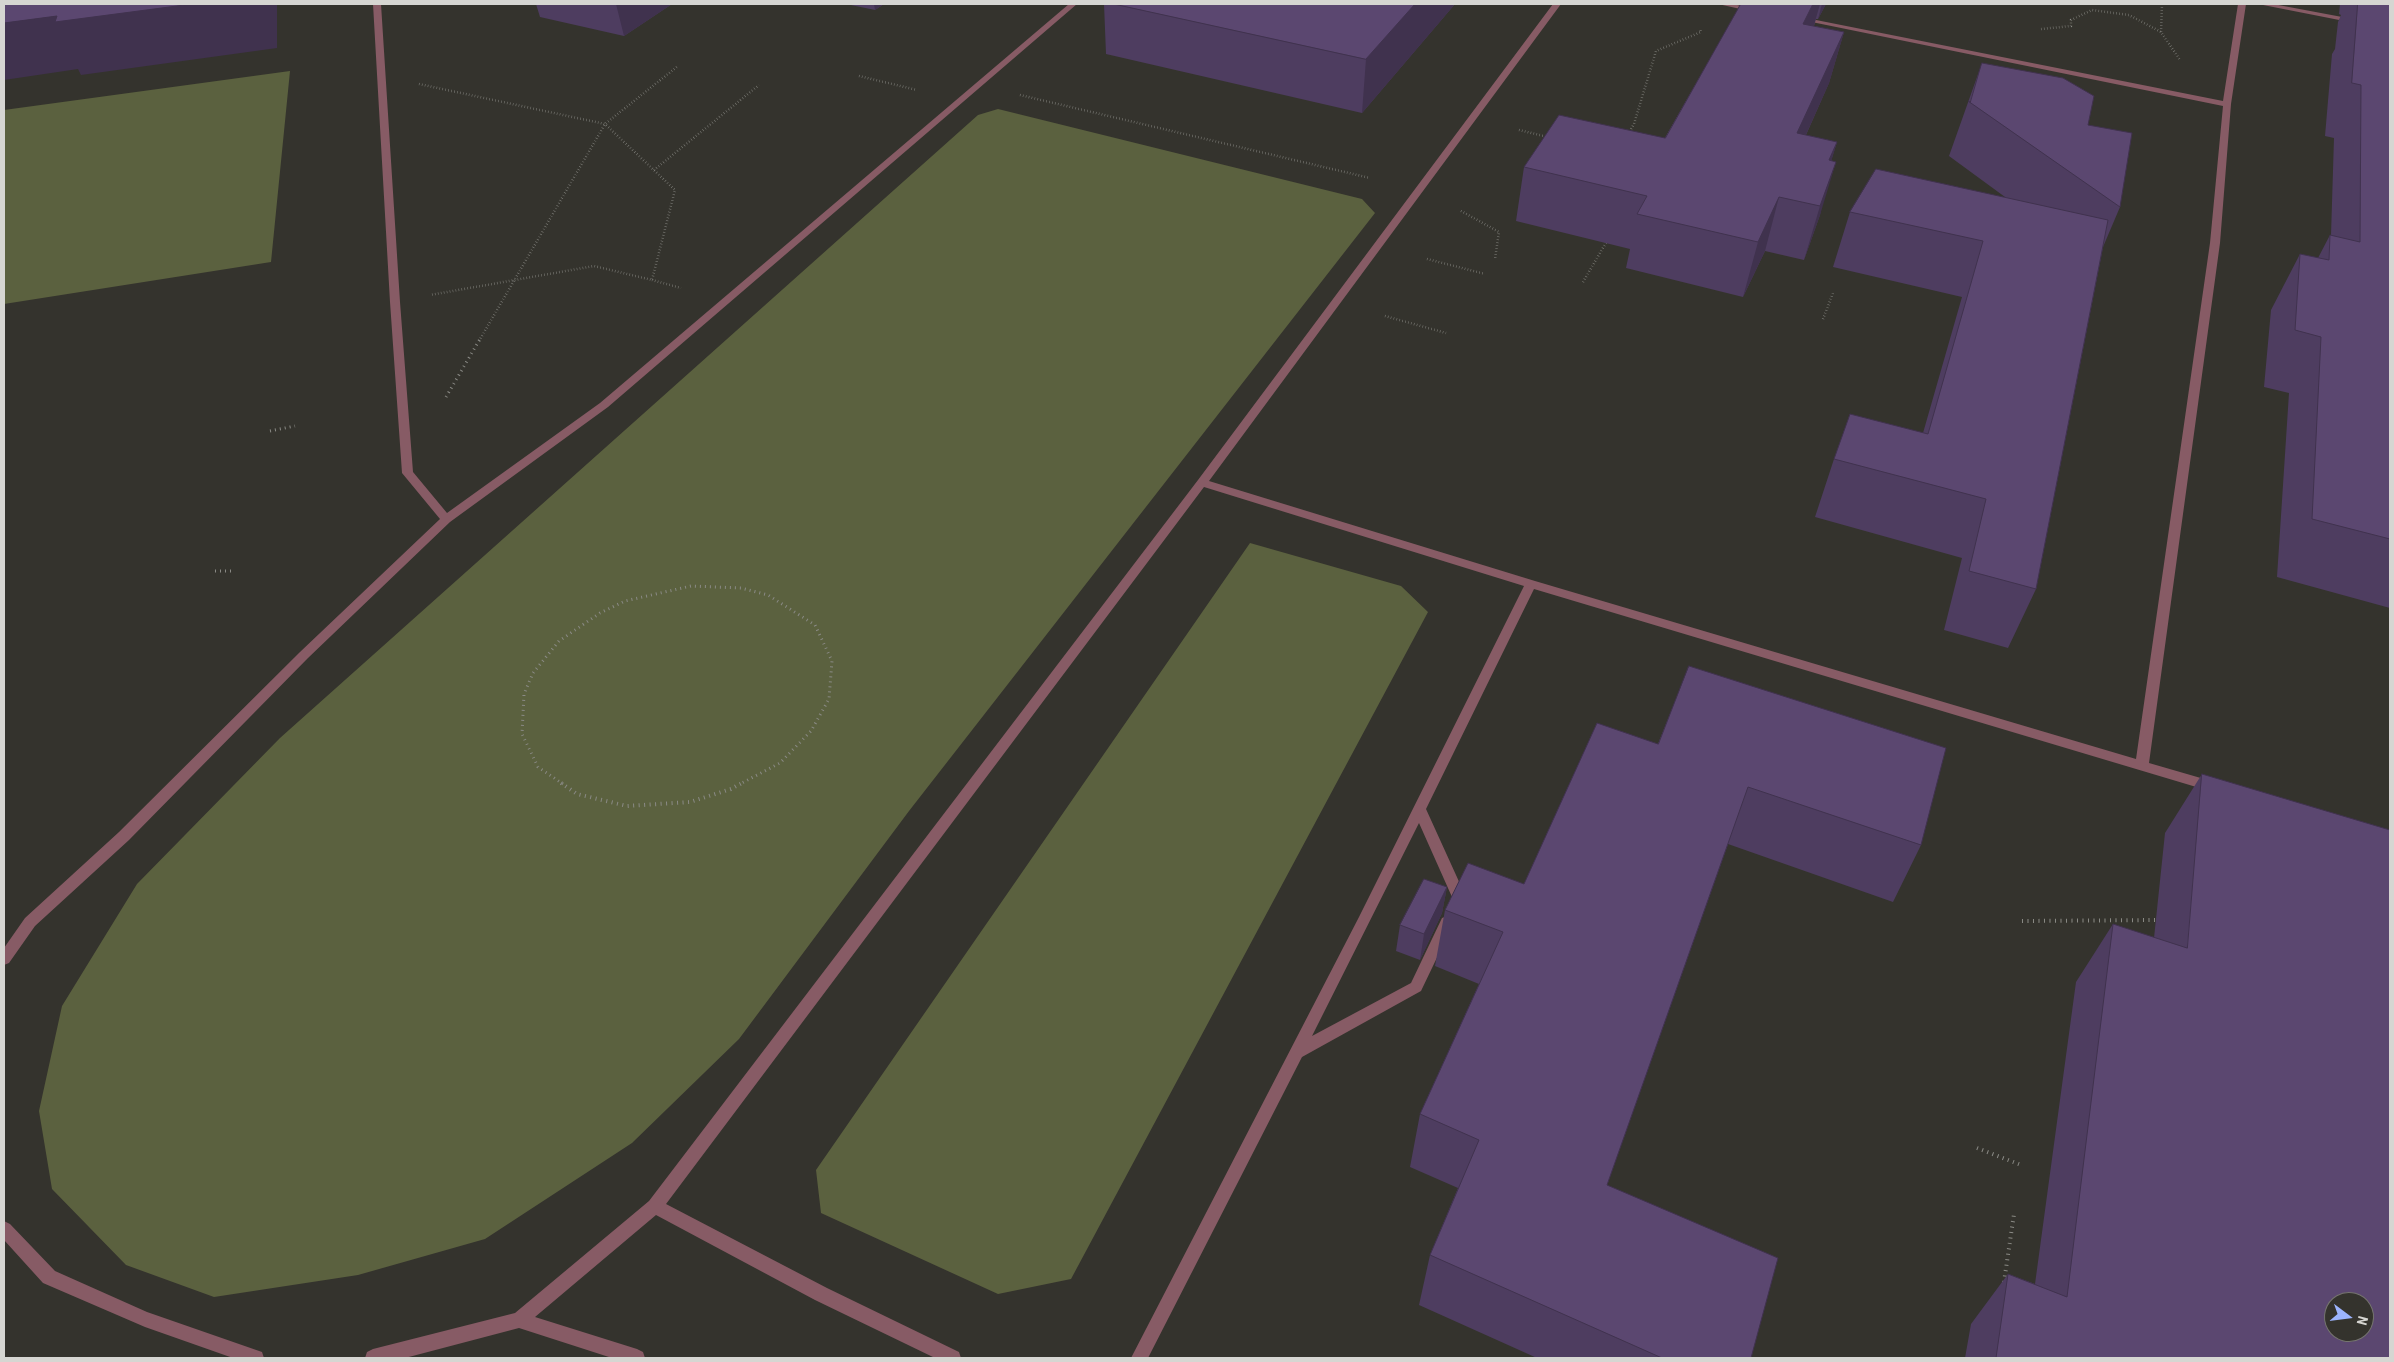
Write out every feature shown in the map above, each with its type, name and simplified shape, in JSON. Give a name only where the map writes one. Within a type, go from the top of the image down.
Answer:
[{"type":"street","points":[[377,4],[395,302],[408,473],[446,519]]},
{"type":"street","points":[[4,958],[30,922],[124,836],[304,655],[446,519],[604,404],[1072,4]]},
{"type":"street","points":[[373,1358],[519,1320],[655,1206],[1202,482],[1557,4]]},
{"type":"street","points":[[1724,4],[1764,12]]},
{"type":"street","points":[[2142,766],[2215,243],[2227,104],[2242,4]]},
{"type":"street","points":[[2262,4],[2390,28]]},
{"type":"street","points":[[1792,18],[2227,104]]},
{"type":"street","points":[[1202,482],[1531,584],[2228,792]]},
{"type":"street","points":[[1140,1358],[1420,810],[1531,584]]},
{"type":"street","points":[[1297,1052],[1416,987],[1459,897],[1420,810]]},
{"type":"street","points":[[655,1206],[821,1294],[953,1358]]},
{"type":"street","points":[[4,1229],[49,1277],[145,1320],[256,1358]]},
{"type":"street","points":[[519,1320],[637,1358]]},
{"type":"path","points":[[2161,32],[2162,4]]},
{"type":"path","points":[[2041,29],[2071,26],[2071,20],[2092,10],[2129,15],[2161,32],[2181,60]]},
{"type":"path","points":[[1625,138],[1634,124],[1656,51],[1701,32],[1699,22]]},
{"type":"path","points":[[446,397],[605,124],[678,66]]},
{"type":"path","points":[[382,76],[605,124],[675,190],[652,280]]},
{"type":"path","points":[[859,76],[920,90]]},
{"type":"path","points":[[654,170],[760,85]]},
{"type":"path","points":[[978,85],[1370,178]]},
{"type":"path","points":[[1519,130],[1554,138]]},
{"type":"path","points":[[1461,210],[1499,232],[1495,259]]},
{"type":"path","points":[[1584,282],[1609,239]]},
{"type":"path","points":[[1427,259],[1485,274]]},
{"type":"path","points":[[395,302],[594,266],[681,288]]},
{"type":"path","points":[[1823,319],[1833,292]]},
{"type":"path","points":[[1385,316],[1446,333]]},
{"type":"path","points":[[270,431],[295,426]]},
{"type":"path","points":[[215,571],[235,571]]},
{"type":"path","points":[[691,586],[741,588],[768,595],[814,625],[832,661],[829,698],[810,730],[780,762],[731,789],[690,802],[627,806],[589,797],[577,794],[538,767],[522,734],[524,694],[533,673],[559,642],[600,613],[625,601],[691,586]]},
{"type":"path","points":[[2022,921],[2156,920]]},
{"type":"path","points":[[1977,1148],[2021,1166]]},
{"type":"path","points":[[2003,1288],[2014,1214]]},
{"type":"green space","points":[[290,71],[271,262],[4,304],[4,110]]},
{"type":"green space","points":[[998,109],[1362,199],[1375,213],[909,811],[739,1039],[632,1143],[485,1239],[358,1275],[214,1297],[126,1265],[52,1189],[39,1111],[62,1006],[137,884],[280,738],[978,115]]},
{"type":"green space","points":[[1250,543],[1401,586],[1428,612],[1071,1279],[998,1294],[821,1213],[816,1170]]},
{"type":"building","points":[[4,4],[192,4],[55,22],[57,16],[4,23]]},
{"type":"building","points":[[1114,4],[1415,4],[1366,59]]},
{"type":"building","points":[[1741,4],[1813,4],[1803,24],[1844,32],[1797,133],[1837,142],[1829,160],[1836,162],[1820,206],[1779,197],[1758,242],[1637,214],[1647,196],[1524,167],[1559,115],[1665,138]]},
{"type":"building","points":[[2358,4],[2390,4],[2390,539],[2312,519],[2321,337],[2295,330],[2300,254],[2329,260],[2330,235],[2360,242],[2361,85],[2352,83]]},
{"type":"building","points":[[1982,63],[2063,78],[2094,96],[2088,125],[2132,133],[2120,207],[1968,101],[1970,102]]},
{"type":"building","points":[[1876,169],[2108,220],[2036,589],[1969,571],[1986,499],[1834,459],[1850,414],[1928,434],[1983,241],[1850,212]]},
{"type":"building","points":[[1689,666],[1946,748],[1921,845],[1748,787],[1607,1185],[1778,1258],[1751,1358],[1662,1358],[1430,1255],[1479,1140],[1420,1114],[1503,932],[1445,910],[1468,863],[1524,884],[1597,723],[1658,744]]},
{"type":"building","points":[[2202,774],[2390,830],[2390,1358],[1996,1358],[2008,1274],[2067,1297],[2113,924],[2187,948]]},
{"type":"building","points":[[1424,879],[1447,887],[1424,934],[1400,925]]}]
